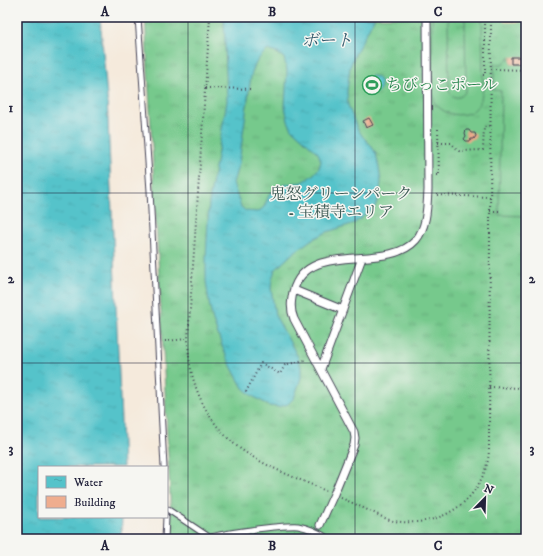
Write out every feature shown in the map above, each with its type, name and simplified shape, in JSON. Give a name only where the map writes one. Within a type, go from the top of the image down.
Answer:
[{"type":"street","points":[[320,525],[354,445],[355,438],[354,432],[294,319],[291,311],[291,299],[295,286],[302,275],[310,268],[330,261],[399,252],[416,240],[421,231],[424,222],[428,195],[427,17]]},
{"type":"street","points":[[321,370],[362,258]]},
{"type":"street","points":[[294,290],[343,310]]},
{"type":"lane","points":[[138,17],[150,191],[164,466]]},
{"type":"lane","points":[[168,510],[208,538],[221,534],[296,526],[308,529],[329,539]]},
{"type":"lane","points":[[165,539],[166,518]]},
{"type":"path","points":[[483,75],[485,76],[485,17]]},
{"type":"path","points":[[491,69],[526,70]]},
{"type":"path","points":[[396,85],[414,85],[420,83],[427,84]]},
{"type":"path","points":[[205,88],[252,89]]},
{"type":"path","points":[[438,143],[450,143],[459,151],[483,150],[484,127],[491,126]]},
{"type":"path","points":[[428,195],[490,197]]},
{"type":"path","points":[[490,211],[499,211]]},
{"type":"path","points":[[157,342],[188,339]]},
{"type":"path","points":[[246,392],[261,362],[280,374],[285,365],[303,361]]},
{"type":"path","points":[[489,387],[526,388]]},
{"type":"green space","name":"鬼怒グリーンパーク - 宝積寺エリア","points":[[145,17],[526,17],[526,539],[171,539],[163,350]]},
{"type":"green space","points":[[432,17],[450,17],[448,21],[449,91],[453,96],[460,97],[466,90],[464,17],[482,17],[483,89],[476,108],[466,114],[458,115],[449,113],[441,109],[434,102],[434,96],[432,95]]},
{"type":"green space","points":[[511,57],[511,64],[526,64],[526,216],[499,215],[501,91],[494,90],[494,64],[502,64]]},
{"type":"water","points":[[17,17],[100,17],[107,97],[123,466],[38,466],[38,518],[122,518],[121,539],[17,539]]},
{"type":"water","name":"ボート","points":[[224,17],[375,17],[356,52],[350,67],[347,92],[348,105],[357,128],[371,145],[376,154],[381,183],[379,196],[375,207],[355,223],[327,232],[311,240],[293,253],[275,270],[271,288],[275,315],[298,357],[301,367],[301,378],[294,398],[288,404],[279,407],[269,406],[252,396],[243,388],[224,351],[213,321],[209,303],[206,281],[206,258],[209,202],[227,101]],"holes":[[[268,50],[279,54],[284,58],[287,70],[285,107],[288,121],[292,129],[318,153],[321,161],[319,168],[314,174],[303,182],[287,184],[275,189],[269,195],[264,207],[258,212],[246,211],[241,207],[233,183],[239,163],[251,76],[257,62],[264,53]]]},
{"type":"water","name":"ちびっこポール","points":[[372,76],[378,79],[381,85],[378,91],[372,94],[366,91],[363,85],[366,79]]},
{"type":"building","points":[[504,17],[522,17],[522,22],[504,22]]},
{"type":"building","points":[[511,57],[526,57],[526,64],[511,64]]},
{"type":"building","points":[[369,118],[373,125],[366,128],[363,121]]},
{"type":"building","points":[[466,130],[469,130],[471,133],[475,133],[476,136],[474,139],[466,141],[464,139],[466,136]]},
{"type":"place","name":"ちびっこポール","points":[[372,85]]}]
